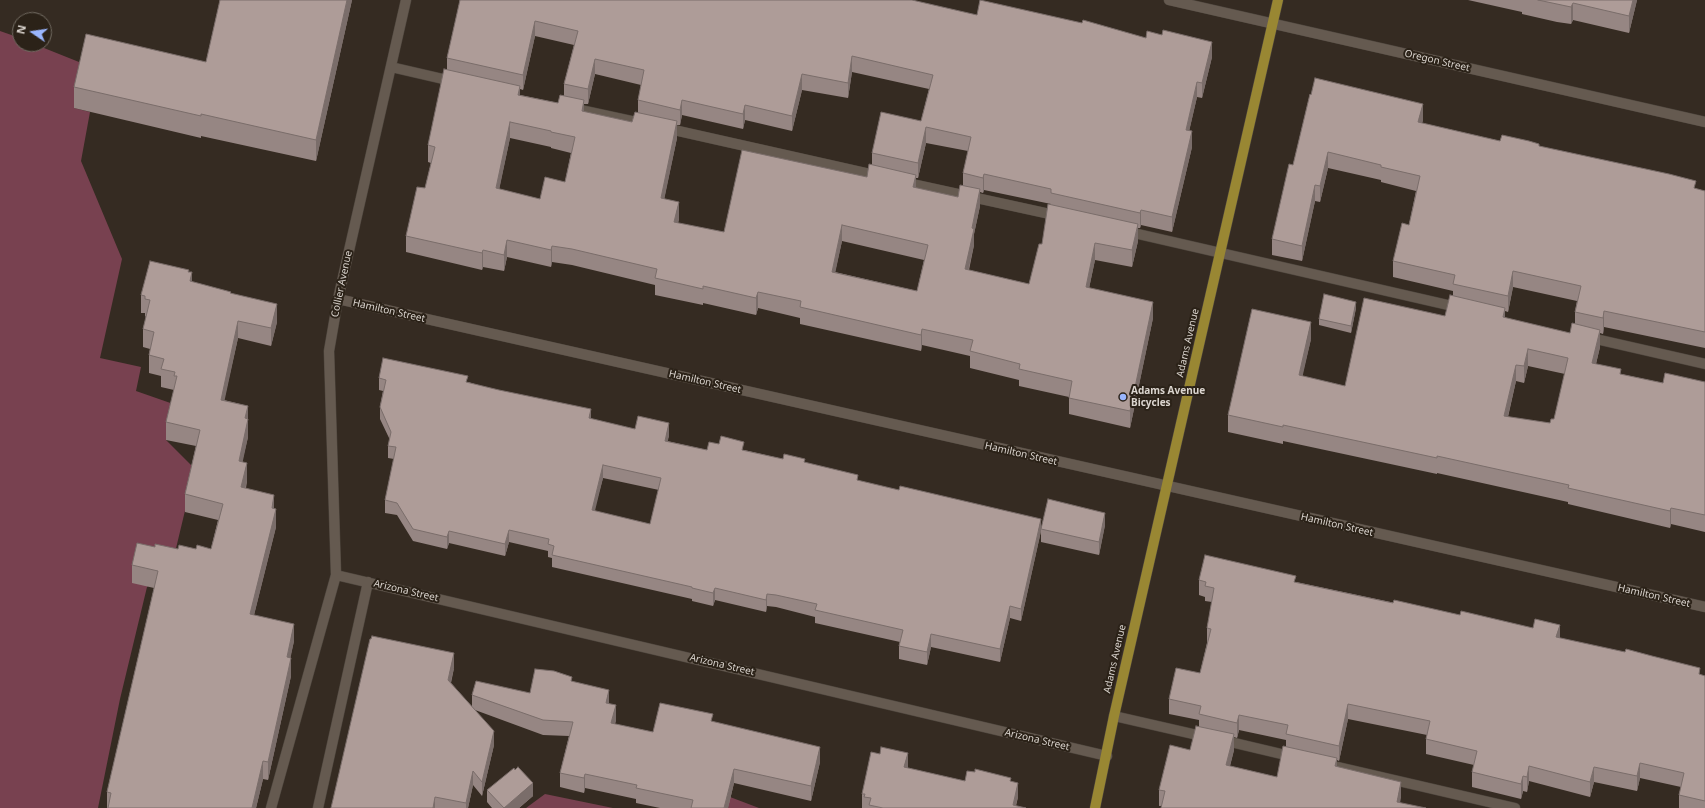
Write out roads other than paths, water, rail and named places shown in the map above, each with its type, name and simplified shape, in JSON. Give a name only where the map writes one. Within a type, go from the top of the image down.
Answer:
[{"type":"main road","name":"Adams Avenue","points":[[1095,808],[1107,756],[1114,716],[1278,0]]},
{"type":"street","name":"Collier Avenue","points":[[271,808],[336,575],[329,351],[338,299],[406,0]]},
{"type":"street","name":"Oregon Street","points":[[1169,0],[1705,122]]},
{"type":"street","points":[[391,67],[469,85]]},
{"type":"street","points":[[562,106],[1066,218]]},
{"type":"street","points":[[1113,228],[1475,311]]},
{"type":"street","name":"Hamilton Street","points":[[338,299],[1705,608]]},
{"type":"street","points":[[1574,334],[1705,364]]},
{"type":"street","name":"Arizona Street","points":[[336,575],[1107,756]]},
{"type":"street","points":[[318,808],[368,582]]},
{"type":"street","points":[[1114,716],[1307,760]]},
{"type":"street","points":[[1330,765],[1515,808]]},
{"type":"place","name":"Adams Avenue Bicycles","points":[[1123,397]]}]
